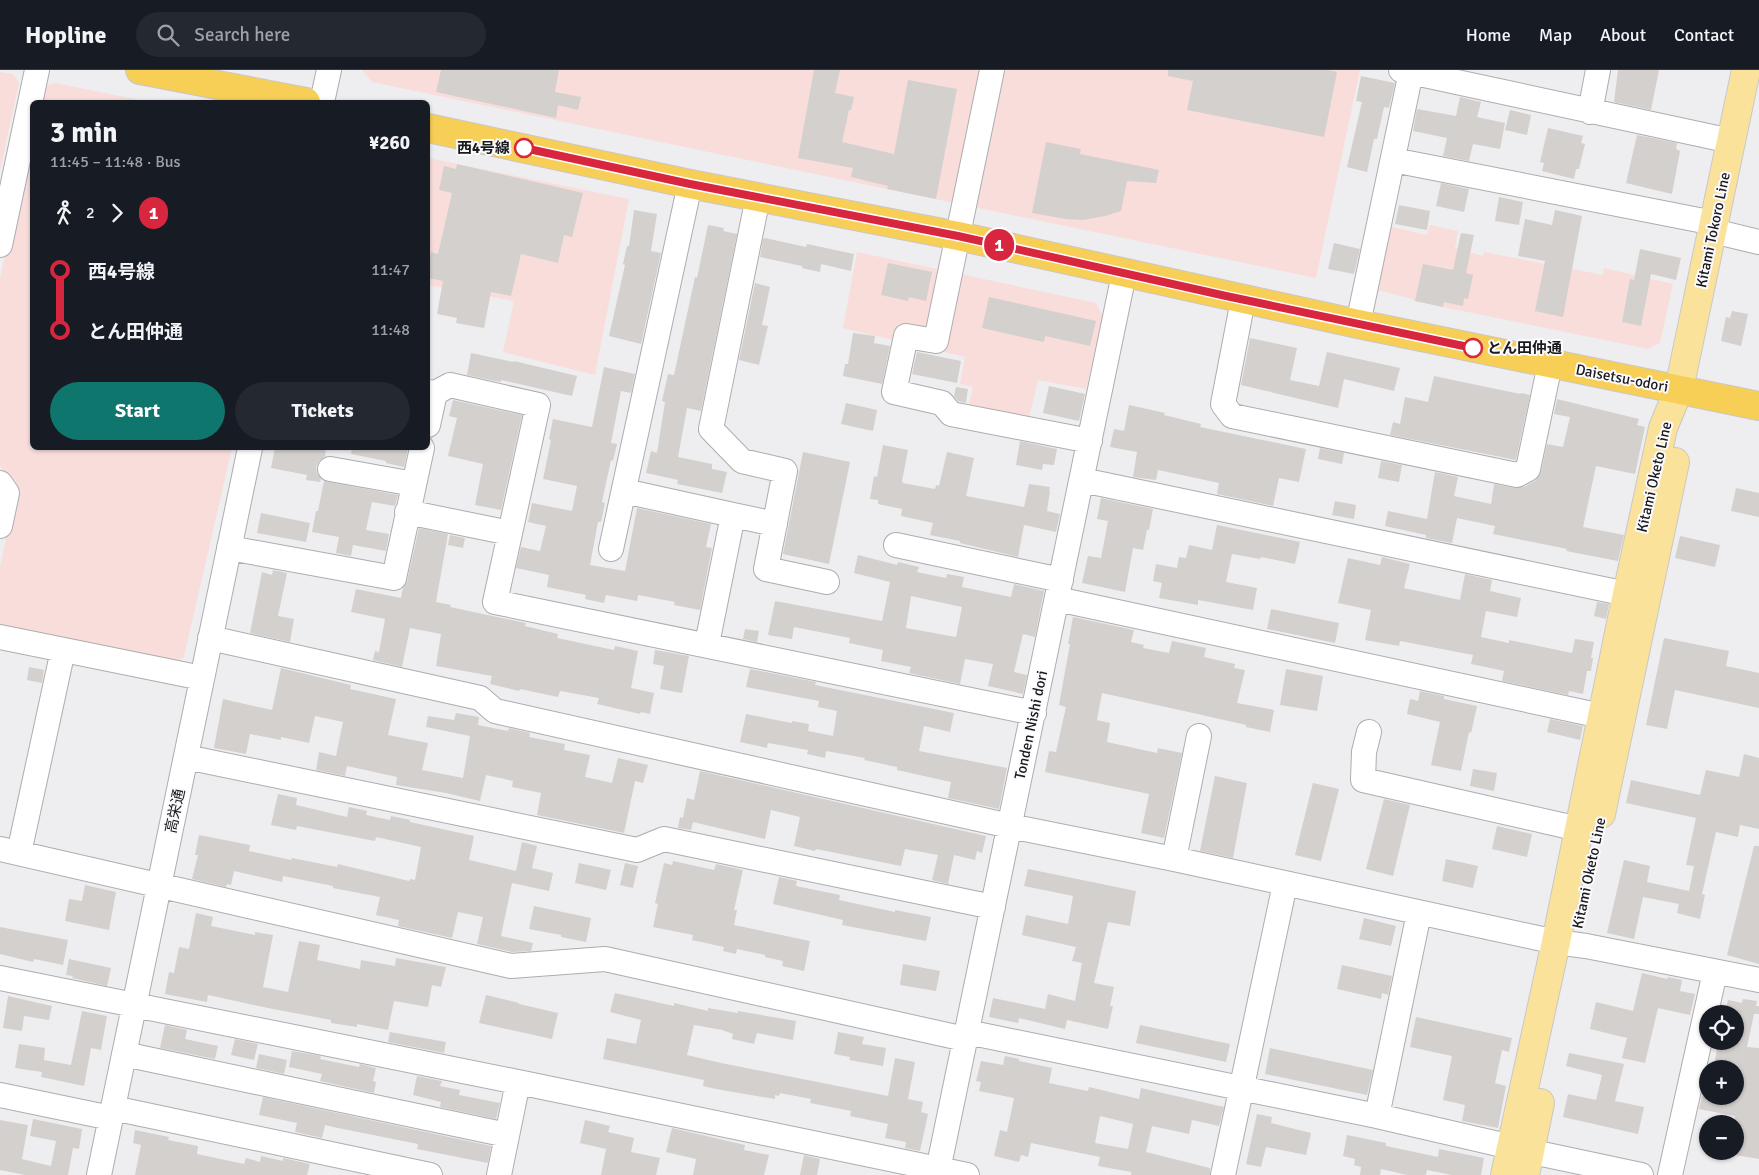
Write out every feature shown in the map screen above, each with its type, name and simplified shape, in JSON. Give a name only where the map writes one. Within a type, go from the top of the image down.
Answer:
[{"type":"highway","points":[[140,70],[296,100]]},
{"type":"highway","name":"Daisetsu-odori","points":[[430,128],[758,198],[958,236],[1243,300],[1759,406]]},
{"type":"main road","name":"Kitami Tokoro Line","points":[[1678,389],[1746,70]]},
{"type":"main road","name":"Kitami Oketo Line","points":[[1505,1175],[1522,1158],[1637,596],[1681,432],[1678,389]]},
{"type":"main road","name":"Kitami Oketo Line","points":[[1565,943],[1579,829],[1612,718]]},
{"type":"street","points":[[31,100],[37,70]]},
{"type":"street","points":[[322,100],[329,70]]},
{"type":"street","points":[[992,70],[936,341],[906,336],[894,392],[942,403],[951,414],[1090,441]]},
{"type":"street","points":[[1590,112],[1598,70]]},
{"type":"street","points":[[1358,324],[1394,160],[1406,71],[1732,141]]},
{"type":"street","points":[[0,245],[30,103]]},
{"type":"street","points":[[1394,160],[1714,227],[1759,242]]},
{"type":"street","points":[[611,549],[690,184]]},
{"type":"street","points":[[758,198],[711,430],[742,461],[785,470],[766,569],[827,582]]},
{"type":"street","name":"Tonden Nishi dori","points":[[937,1172],[1124,274]]},
{"type":"street","points":[[1243,300],[1223,404],[1232,416],[1241,418],[1517,475],[1528,469],[1550,364]]},
{"type":"street","points":[[431,392],[450,385],[538,405],[495,602],[707,644],[1034,713]]},
{"type":"street","name":"高栄通","points":[[98,1175],[250,450]]},
{"type":"street","points":[[229,548],[394,578],[422,450]]},
{"type":"street","points":[[330,469],[414,484]]},
{"type":"street","points":[[1082,480],[1637,596]]},
{"type":"street","points":[[0,483],[7,493],[0,526]]},
{"type":"street","points":[[624,491],[775,524]]},
{"type":"street","points":[[407,512],[510,533]]},
{"type":"street","points":[[707,644],[733,515]]},
{"type":"street","points":[[896,546],[1059,590],[1612,718]]},
{"type":"street","points":[[0,637],[202,678]]},
{"type":"street","points":[[210,638],[480,698],[496,711],[1010,826],[1174,859],[1419,913],[1759,980]]},
{"type":"street","points":[[63,650],[10,851],[511,966],[605,959],[966,1036],[1377,1116],[1522,1158],[1641,1175]]},
{"type":"street","points":[[1369,732],[1364,752],[1363,780],[1579,829]]},
{"type":"street","points":[[1174,859],[1199,736]]},
{"type":"street","points":[[186,757],[637,850],[664,839],[993,908]]},
{"type":"street","points":[[1223,1175],[1285,884]]},
{"type":"street","points":[[1377,1116],[1419,913]]},
{"type":"street","points":[[1670,1175],[1715,972]]},
{"type":"street","points":[[0,978],[518,1082],[937,1172],[967,1175]]},
{"type":"street","points":[[124,1054],[507,1135]]},
{"type":"street","points":[[499,1175],[518,1082]]},
{"type":"street","points":[[0,1095],[112,1113],[430,1175]]},
{"type":"shaded area","points":[[362,70],[1360,70],[1316,278],[372,82]]},
{"type":"shaded area","points":[[0,72],[13,74],[19,83],[0,171]]},
{"type":"shaded area","points":[[56,83],[139,100],[36,100],[39,87]]},
{"type":"shaded area","points":[[30,131],[30,450],[232,450],[184,657],[175,664],[0,628],[0,567],[16,491],[0,466],[0,279]]},
{"type":"shaded area","points":[[430,158],[629,199],[595,375],[503,352],[514,301],[430,285]]},
{"type":"shaded area","points":[[1430,225],[1458,231],[1455,248],[1483,256],[1484,252],[1603,275],[1604,268],[1673,284],[1660,343],[1648,349],[1414,301],[1377,290],[1388,226],[1427,235]]},
{"type":"shaded area","points":[[857,252],[1096,303],[1103,316],[1086,389],[1038,380],[1029,419],[969,404],[973,387],[960,384],[965,357],[843,328]]},
{"type":"building","points":[[441,70],[559,70],[555,92],[581,97],[578,110],[558,105],[556,118],[436,92]]},
{"type":"building","points":[[814,70],[840,70],[835,93],[854,97],[842,142],[894,154],[908,80],[957,89],[936,199],[887,189],[888,186],[851,177],[853,168],[798,158]]},
{"type":"building","points":[[1168,70],[1329,70],[1337,72],[1324,137],[1187,110],[1193,81],[1168,76]]},
{"type":"building","points":[[1618,70],[1659,70],[1651,110],[1614,102]]},
{"type":"building","points":[[1361,76],[1395,83],[1389,108],[1384,107],[1377,139],[1374,139],[1367,172],[1347,167],[1362,102],[1356,101]]},
{"type":"building","points":[[1460,97],[1481,102],[1477,117],[1505,123],[1500,149],[1473,144],[1469,161],[1443,156],[1447,138],[1413,131],[1417,109],[1456,116]]},
{"type":"building","points":[[1510,110],[1531,115],[1527,135],[1505,130]]},
{"type":"building","points":[[1548,128],[1583,136],[1581,143],[1585,144],[1579,169],[1576,169],[1574,179],[1542,171],[1544,163],[1540,162]]},
{"type":"building","points":[[1637,135],[1677,143],[1676,149],[1680,151],[1672,194],[1626,183]]},
{"type":"building","points":[[1046,142],[1081,149],[1080,154],[1159,170],[1156,183],[1127,181],[1121,211],[1105,216],[1083,220],[1032,213]]},
{"type":"building","points":[[457,164],[583,193],[572,237],[564,235],[558,263],[521,254],[511,296],[491,292],[484,328],[456,323],[457,318],[437,314],[443,281],[430,278],[431,252],[438,254],[452,193],[439,190],[444,166],[456,169]]},
{"type":"building","points":[[1441,183],[1469,189],[1464,212],[1436,206]]},
{"type":"building","points":[[1499,197],[1523,202],[1519,225],[1495,221]]},
{"type":"building","points":[[1399,205],[1430,211],[1427,230],[1395,224]]},
{"type":"building","points":[[634,210],[657,214],[651,251],[661,253],[641,344],[609,336],[625,265],[623,264],[627,246],[629,246]]},
{"type":"building","points":[[1555,210],[1582,216],[1563,317],[1535,311],[1545,261],[1518,256],[1525,219],[1552,225]]},
{"type":"building","points":[[708,225],[724,228],[723,231],[737,234],[701,411],[687,408],[678,457],[712,464],[712,469],[727,472],[722,493],[677,484],[678,480],[646,473],[651,451],[657,453],[665,402],[662,401],[668,374],[674,375]]},
{"type":"building","points":[[1461,233],[1474,235],[1466,273],[1473,275],[1468,299],[1464,298],[1463,306],[1444,302],[1443,307],[1415,301],[1423,264],[1453,270]]},
{"type":"building","points":[[763,239],[806,247],[807,244],[854,254],[851,271],[821,264],[820,272],[760,257]]},
{"type":"building","points":[[1334,243],[1360,249],[1354,274],[1328,269]]},
{"type":"building","points":[[1640,249],[1681,258],[1676,280],[1651,274],[1641,326],[1622,322],[1630,279],[1634,280]]},
{"type":"building","points":[[888,263],[932,272],[926,301],[909,297],[908,301],[881,295]]},
{"type":"building","points":[[755,283],[770,287],[762,325],[768,326],[759,365],[739,360]]},
{"type":"building","points":[[989,297],[1096,321],[1090,346],[1045,336],[1044,342],[982,328]]},
{"type":"building","points":[[1732,311],[1748,314],[1741,346],[1721,341],[1726,317],[1730,318]]},
{"type":"building","points":[[853,333],[875,336],[874,343],[890,346],[882,384],[843,376],[845,364],[848,364]]},
{"type":"building","points":[[1250,338],[1297,348],[1290,380],[1319,386],[1327,352],[1400,368],[1394,391],[1344,379],[1338,408],[1241,385]]},
{"type":"building","points":[[917,352],[961,361],[957,383],[912,374]]},
{"type":"building","points":[[471,353],[577,376],[572,396],[501,380],[501,382],[467,375]]},
{"type":"building","points":[[604,367],[635,374],[631,393],[621,391],[611,443],[617,444],[613,461],[611,460],[602,502],[605,503],[601,522],[598,522],[590,565],[625,571],[637,508],[711,524],[706,547],[712,548],[700,610],[674,605],[675,602],[638,595],[637,601],[606,595],[604,603],[585,599],[586,595],[547,587],[549,575],[516,568],[521,547],[540,551],[546,526],[528,522],[532,503],[572,511],[577,486],[543,479],[553,419],[592,427]]},
{"type":"building","points":[[1434,376],[1530,395],[1516,460],[1390,435],[1393,422],[1400,424],[1405,397],[1428,402]]},
{"type":"building","points":[[1049,386],[1085,394],[1079,421],[1043,413]]},
{"type":"building","points":[[956,387],[968,389],[966,403],[958,401],[954,396]]},
{"type":"building","points":[[1557,399],[1639,419],[1637,425],[1645,427],[1635,474],[1596,466],[1583,527],[1624,535],[1618,561],[1493,534],[1495,526],[1457,518],[1452,543],[1426,538],[1426,535],[1385,526],[1388,511],[1427,519],[1435,472],[1458,477],[1454,496],[1491,504],[1494,484],[1515,488],[1524,487],[1535,481],[1541,472],[1547,444],[1563,447],[1570,417],[1554,414]]},
{"type":"building","points":[[453,400],[522,415],[501,510],[475,505],[483,464],[448,456],[457,418],[449,416]]},
{"type":"building","points":[[846,403],[877,410],[873,431],[841,424]]},
{"type":"building","points":[[1129,405],[1201,424],[1200,427],[1306,449],[1299,482],[1279,478],[1273,506],[1217,494],[1219,483],[1158,470],[1156,480],[1133,477],[1137,452],[1110,447],[1114,429],[1124,431]]},
{"type":"building","points":[[1020,441],[1057,449],[1054,465],[1043,464],[1042,470],[1016,465]]},
{"type":"building","points":[[883,445],[908,450],[903,483],[935,489],[936,485],[939,486],[947,452],[974,458],[966,496],[1024,507],[1029,484],[1050,487],[1047,511],[1060,514],[1056,532],[1024,525],[1018,557],[930,535],[933,523],[901,516],[902,509],[878,504],[878,500],[870,499],[874,476],[877,477]]},
{"type":"building","points":[[1320,448],[1344,453],[1342,464],[1318,459]]},
{"type":"building","points":[[275,450],[326,450],[325,456],[316,467],[321,479],[320,482],[306,480],[307,475],[271,468]]},
{"type":"building","points":[[352,450],[408,450],[404,467],[386,463],[386,461],[351,454]]},
{"type":"building","points":[[803,452],[850,462],[829,564],[783,554]]},
{"type":"building","points":[[1381,461],[1402,465],[1399,482],[1378,478]]},
{"type":"building","points":[[324,481],[398,495],[395,506],[372,502],[366,530],[389,534],[386,551],[353,545],[351,556],[336,553],[339,537],[312,532]]},
{"type":"building","points":[[1736,488],[1759,493],[1759,517],[1731,511]]},
{"type":"building","points":[[1101,498],[1153,509],[1143,550],[1133,548],[1125,592],[1082,583],[1088,556],[1101,558],[1108,521],[1097,519]]},
{"type":"building","points":[[1335,501],[1356,505],[1354,519],[1332,515]]},
{"type":"building","points":[[261,513],[310,523],[306,542],[257,533]]},
{"type":"building","points":[[1217,525],[1300,542],[1295,564],[1261,557],[1260,559],[1232,554],[1226,582],[1257,588],[1253,610],[1198,600],[1198,605],[1159,598],[1162,583],[1153,581],[1156,564],[1177,568],[1179,557],[1186,558],[1189,545],[1212,550]]},
{"type":"building","points":[[419,528],[448,534],[436,602],[451,605],[450,607],[526,623],[525,626],[558,634],[557,638],[614,650],[615,646],[638,651],[631,688],[654,693],[650,714],[641,712],[640,714],[597,704],[599,698],[560,691],[558,697],[520,689],[519,691],[490,684],[492,676],[436,666],[441,634],[410,628],[402,667],[373,660],[375,651],[379,652],[385,619],[351,612],[356,589],[401,598],[407,581]]},
{"type":"building","points":[[450,535],[465,538],[463,548],[448,545]]},
{"type":"building","points":[[1680,536],[1720,545],[1715,567],[1675,558]]},
{"type":"building","points":[[858,555],[897,565],[898,562],[919,567],[917,572],[946,578],[947,574],[964,577],[962,587],[1011,597],[1014,584],[1044,591],[1035,637],[1023,634],[1014,672],[1027,675],[1023,694],[988,686],[993,664],[965,659],[960,684],[909,673],[911,667],[881,661],[883,650],[849,643],[850,638],[794,627],[792,639],[768,635],[775,601],[882,621],[890,582],[854,573]],"holes":[[[911,596],[962,607],[956,637],[906,628]]]},
{"type":"building","points":[[1382,557],[1410,564],[1404,588],[1460,600],[1465,574],[1492,580],[1490,591],[1521,598],[1517,617],[1486,611],[1481,637],[1509,643],[1509,640],[1572,653],[1575,639],[1594,642],[1591,671],[1587,671],[1583,694],[1569,691],[1568,695],[1502,681],[1504,671],[1471,664],[1473,655],[1400,641],[1399,646],[1365,640],[1371,610],[1338,603],[1348,558],[1380,565]]},
{"type":"building","points":[[273,570],[287,573],[278,616],[294,619],[290,642],[250,633],[262,572],[272,575]]},
{"type":"building","points":[[1597,602],[1609,604],[1606,619],[1594,616]]},
{"type":"building","points":[[1271,609],[1339,623],[1335,643],[1267,629]]},
{"type":"building","points":[[1073,617],[1134,630],[1131,642],[1144,645],[1143,648],[1169,653],[1172,641],[1206,648],[1204,657],[1235,664],[1234,668],[1245,670],[1237,703],[1274,710],[1270,732],[1102,693],[1097,720],[1110,723],[1107,742],[1157,753],[1158,748],[1182,753],[1164,838],[1141,833],[1149,794],[1045,772],[1049,751],[1056,752],[1066,707],[1059,705]]},
{"type":"building","points":[[745,629],[759,631],[757,642],[743,639]]},
{"type":"building","points":[[1664,638],[1729,651],[1726,666],[1759,673],[1759,708],[1675,690],[1667,729],[1646,725]]},
{"type":"building","points":[[655,650],[689,656],[682,693],[660,689],[664,666],[653,664]]},
{"type":"building","points":[[29,667],[44,670],[42,683],[27,680]]},
{"type":"building","points":[[281,668],[351,685],[350,689],[396,699],[388,735],[428,743],[422,770],[463,778],[470,736],[426,727],[428,716],[454,720],[456,713],[479,717],[478,725],[508,731],[509,728],[530,733],[529,737],[565,744],[564,750],[590,755],[585,777],[612,783],[618,758],[648,765],[643,783],[635,781],[624,833],[537,815],[541,793],[512,787],[513,781],[486,775],[480,801],[396,785],[397,777],[347,766],[345,776],[316,770],[319,752],[336,756],[343,722],[315,716],[309,743],[281,737],[281,740],[250,734],[246,754],[214,748],[223,699],[272,710]]},
{"type":"building","points":[[750,669],[816,682],[815,685],[954,713],[950,732],[924,726],[919,751],[1007,768],[999,809],[948,798],[951,782],[897,770],[897,767],[864,760],[865,758],[826,751],[825,758],[807,754],[808,750],[768,743],[767,748],[740,742],[746,714],[792,723],[792,721],[809,724],[808,731],[833,736],[837,711],[818,707],[819,701],[746,687]]},
{"type":"building","points":[[1286,669],[1323,676],[1317,711],[1280,705]]},
{"type":"building","points":[[1420,691],[1444,696],[1444,699],[1477,706],[1471,733],[1469,732],[1461,771],[1431,765],[1440,722],[1407,714],[1410,699],[1418,701]]},
{"type":"building","points":[[1550,719],[1583,726],[1580,740],[1547,732]]},
{"type":"building","points":[[1744,754],[1759,758],[1759,829],[1740,825],[1738,837],[1716,832],[1702,894],[1705,895],[1700,919],[1677,913],[1679,904],[1643,897],[1634,939],[1607,933],[1624,860],[1650,866],[1647,882],[1689,891],[1694,866],[1686,865],[1696,818],[1626,803],[1631,780],[1700,795],[1706,770],[1739,777]]},
{"type":"building","points":[[1473,769],[1497,773],[1494,791],[1470,786]]},
{"type":"building","points":[[700,771],[986,836],[982,853],[977,851],[975,860],[954,855],[948,884],[932,880],[938,855],[905,849],[901,866],[794,846],[800,817],[771,810],[765,839],[693,822],[691,830],[678,828],[680,817],[683,818],[687,798],[694,800]]},
{"type":"building","points":[[1215,776],[1247,783],[1233,858],[1200,851]]},
{"type":"building","points":[[1313,783],[1339,789],[1321,861],[1295,855]]},
{"type":"building","points":[[278,794],[297,798],[296,805],[347,817],[349,807],[367,811],[366,815],[390,820],[391,816],[474,836],[469,860],[516,871],[522,842],[537,846],[532,868],[553,873],[549,891],[512,883],[501,936],[533,943],[531,951],[512,952],[477,944],[483,917],[458,912],[452,938],[398,926],[399,920],[376,915],[380,897],[333,888],[333,886],[283,876],[282,882],[234,871],[231,885],[227,884],[226,887],[192,879],[198,855],[195,855],[199,835],[250,845],[249,851],[291,860],[292,858],[337,867],[338,864],[409,881],[410,879],[415,880],[421,847],[376,837],[375,841],[297,826],[296,830],[271,825]]},
{"type":"building","points":[[1384,799],[1410,805],[1393,876],[1366,869]]},
{"type":"building","points":[[1497,826],[1532,834],[1527,857],[1492,849]]},
{"type":"building","points":[[1754,846],[1759,846],[1759,964],[1727,955]]},
{"type":"building","points":[[1446,859],[1478,866],[1473,888],[1442,881]]},
{"type":"building","points":[[673,861],[714,870],[716,864],[743,870],[734,910],[737,910],[734,925],[810,941],[804,971],[782,966],[783,961],[765,957],[765,955],[737,949],[736,954],[723,951],[724,947],[692,940],[693,935],[653,927],[658,904],[655,903],[664,863],[672,865]]},
{"type":"building","points":[[579,863],[611,870],[606,890],[575,883]]},
{"type":"building","points":[[625,863],[638,866],[633,888],[620,885]]},
{"type":"building","points":[[1028,869],[1136,891],[1130,926],[1108,922],[1094,983],[1114,987],[1110,1006],[1113,1006],[1108,1029],[1067,1020],[1065,1029],[1019,1018],[1018,1023],[989,1017],[993,998],[1045,1009],[1048,994],[1075,1001],[1082,963],[1072,961],[1076,947],[1022,935],[1026,915],[1068,924],[1073,896],[1024,886]]},
{"type":"building","points":[[779,877],[797,881],[796,886],[840,895],[839,900],[895,912],[895,910],[931,917],[926,941],[842,925],[843,920],[773,904]]},
{"type":"building","points":[[85,885],[116,892],[109,930],[65,921],[69,899],[82,901]]},
{"type":"building","points":[[534,906],[591,918],[586,942],[529,929]]},
{"type":"building","points":[[196,913],[213,917],[211,926],[255,935],[255,932],[273,935],[263,987],[288,992],[299,941],[320,945],[317,960],[360,969],[361,960],[395,966],[396,958],[446,967],[441,987],[432,985],[428,1007],[394,1001],[388,1030],[357,1024],[357,1027],[331,1023],[331,1020],[208,995],[207,1002],[165,994],[169,972],[174,973],[179,947],[189,949]]},
{"type":"building","points":[[1364,918],[1396,926],[1391,946],[1359,939]]},
{"type":"building","points":[[0,927],[68,940],[63,965],[34,959],[33,962],[0,954]]},
{"type":"building","points":[[69,959],[111,968],[107,986],[66,975]]},
{"type":"building","points":[[903,964],[940,971],[936,991],[900,985]]},
{"type":"building","points":[[1342,965],[1392,976],[1388,995],[1382,993],[1381,999],[1337,989]]},
{"type":"building","points":[[1642,973],[1667,979],[1668,977],[1682,980],[1680,991],[1695,994],[1690,1015],[1658,1008],[1645,1063],[1622,1058],[1627,1038],[1590,1029],[1596,1002],[1633,1011]]},
{"type":"building","points":[[615,993],[674,1006],[674,1003],[708,1011],[708,1008],[738,1013],[738,1011],[796,1021],[793,1040],[757,1033],[754,1044],[732,1039],[733,1034],[722,1030],[694,1025],[687,1055],[721,1063],[888,1096],[895,1058],[915,1062],[908,1099],[923,1102],[921,1112],[928,1114],[920,1151],[905,1148],[906,1142],[885,1138],[888,1124],[850,1116],[851,1111],[810,1103],[811,1099],[780,1093],[779,1096],[775,1095],[775,1099],[716,1089],[703,1086],[704,1080],[603,1059],[607,1038],[636,1044],[641,1020],[610,1012]]},
{"type":"building","points":[[486,995],[558,1013],[552,1039],[479,1023]]},
{"type":"building","points":[[8,996],[52,1006],[49,1020],[24,1016],[22,1031],[3,1028]]},
{"type":"building","points":[[1743,999],[1757,1001],[1756,1006],[1759,1006],[1759,1014],[1754,1014],[1747,1047],[1759,1048],[1759,1159],[1744,1156],[1744,1115],[1730,1115],[1699,1109],[1700,1105],[1744,1105],[1744,1060],[1715,1060],[1717,1050],[1744,1050],[1744,1005],[1727,1005],[1728,1000],[1742,1003]]},
{"type":"building","points":[[82,1011],[107,1016],[101,1050],[91,1048],[84,1086],[41,1077],[42,1072],[15,1068],[19,1044],[45,1048],[44,1060],[71,1065]]},
{"type":"building","points":[[1416,1017],[1512,1038],[1509,1052],[1502,1050],[1495,1083],[1506,1086],[1498,1128],[1462,1121],[1465,1105],[1443,1100],[1452,1056],[1410,1047]]},
{"type":"building","points":[[165,1025],[187,1030],[185,1039],[218,1046],[215,1059],[160,1048]]},
{"type":"building","points":[[1140,1025],[1230,1044],[1226,1062],[1136,1043]]},
{"type":"building","points":[[390,1032],[446,1042],[444,1053],[388,1042]]},
{"type":"building","points":[[838,1032],[864,1037],[862,1044],[886,1048],[883,1066],[849,1060],[850,1057],[834,1054]]},
{"type":"building","points":[[235,1039],[258,1044],[254,1060],[231,1055]]},
{"type":"building","points":[[1270,1048],[1373,1070],[1367,1095],[1265,1074]]},
{"type":"building","points":[[292,1051],[321,1056],[320,1059],[359,1067],[360,1064],[376,1068],[373,1081],[376,1082],[374,1093],[320,1081],[322,1074],[289,1067]]},
{"type":"building","points":[[1569,1053],[1624,1064],[1615,1101],[1644,1107],[1638,1134],[1563,1117],[1568,1094],[1596,1100],[1602,1075],[1566,1066]]},
{"type":"building","points":[[259,1054],[287,1060],[284,1074],[256,1068]]},
{"type":"building","points":[[1005,1056],[1052,1068],[1049,1083],[1088,1091],[1089,1087],[1139,1099],[1141,1088],[1224,1107],[1219,1126],[1192,1120],[1189,1134],[1152,1126],[1146,1152],[1210,1168],[1210,1175],[1131,1175],[1131,1172],[1098,1166],[1100,1157],[1031,1143],[1028,1157],[1021,1155],[1019,1162],[994,1156],[1000,1130],[1007,1132],[1014,1098],[979,1091],[981,1082],[976,1081],[981,1061],[1003,1065]],"holes":[[[1100,1116],[1133,1124],[1128,1149],[1095,1143]]]},
{"type":"building","points":[[417,1076],[442,1081],[440,1086],[460,1090],[459,1095],[500,1103],[496,1119],[440,1107],[441,1102],[413,1095]]},
{"type":"building","points":[[263,1097],[491,1146],[488,1163],[417,1149],[418,1144],[325,1125],[322,1138],[295,1132],[297,1123],[259,1115]]},
{"type":"building","points":[[1257,1114],[1272,1117],[1271,1123],[1311,1133],[1306,1155],[1266,1147],[1261,1167],[1246,1164]]},
{"type":"building","points":[[33,1119],[82,1129],[79,1149],[73,1148],[68,1175],[25,1175],[0,1170],[0,1120],[28,1125],[22,1159],[51,1166],[56,1141],[30,1136]]},
{"type":"building","points":[[585,1120],[610,1126],[608,1132],[634,1138],[631,1152],[660,1158],[656,1175],[601,1175],[606,1149],[580,1143]]},
{"type":"building","points":[[672,1128],[745,1145],[744,1150],[769,1155],[764,1175],[693,1175],[696,1159],[666,1152]]},
{"type":"building","points":[[135,1130],[169,1137],[168,1140],[198,1146],[197,1154],[244,1164],[246,1158],[260,1162],[261,1156],[283,1161],[283,1158],[310,1164],[307,1175],[135,1175],[141,1145],[133,1143]]},
{"type":"building","points":[[1347,1135],[1386,1143],[1386,1146],[1438,1157],[1439,1149],[1484,1158],[1481,1175],[1452,1175],[1427,1170],[1426,1175],[1407,1175],[1381,1169],[1380,1175],[1360,1175],[1361,1167],[1354,1165],[1355,1159],[1343,1156]]},
{"type":"building","points":[[804,1155],[820,1159],[817,1175],[800,1175]]},
{"type":"bus line","name":"1","points":[[524,148],[690,184],[958,236],[1124,274],[1473,348]]},
{"type":"place","name":"西4号線","points":[[524,148]]},
{"type":"place","name":"とん田仲通","points":[[1473,348]]}]
